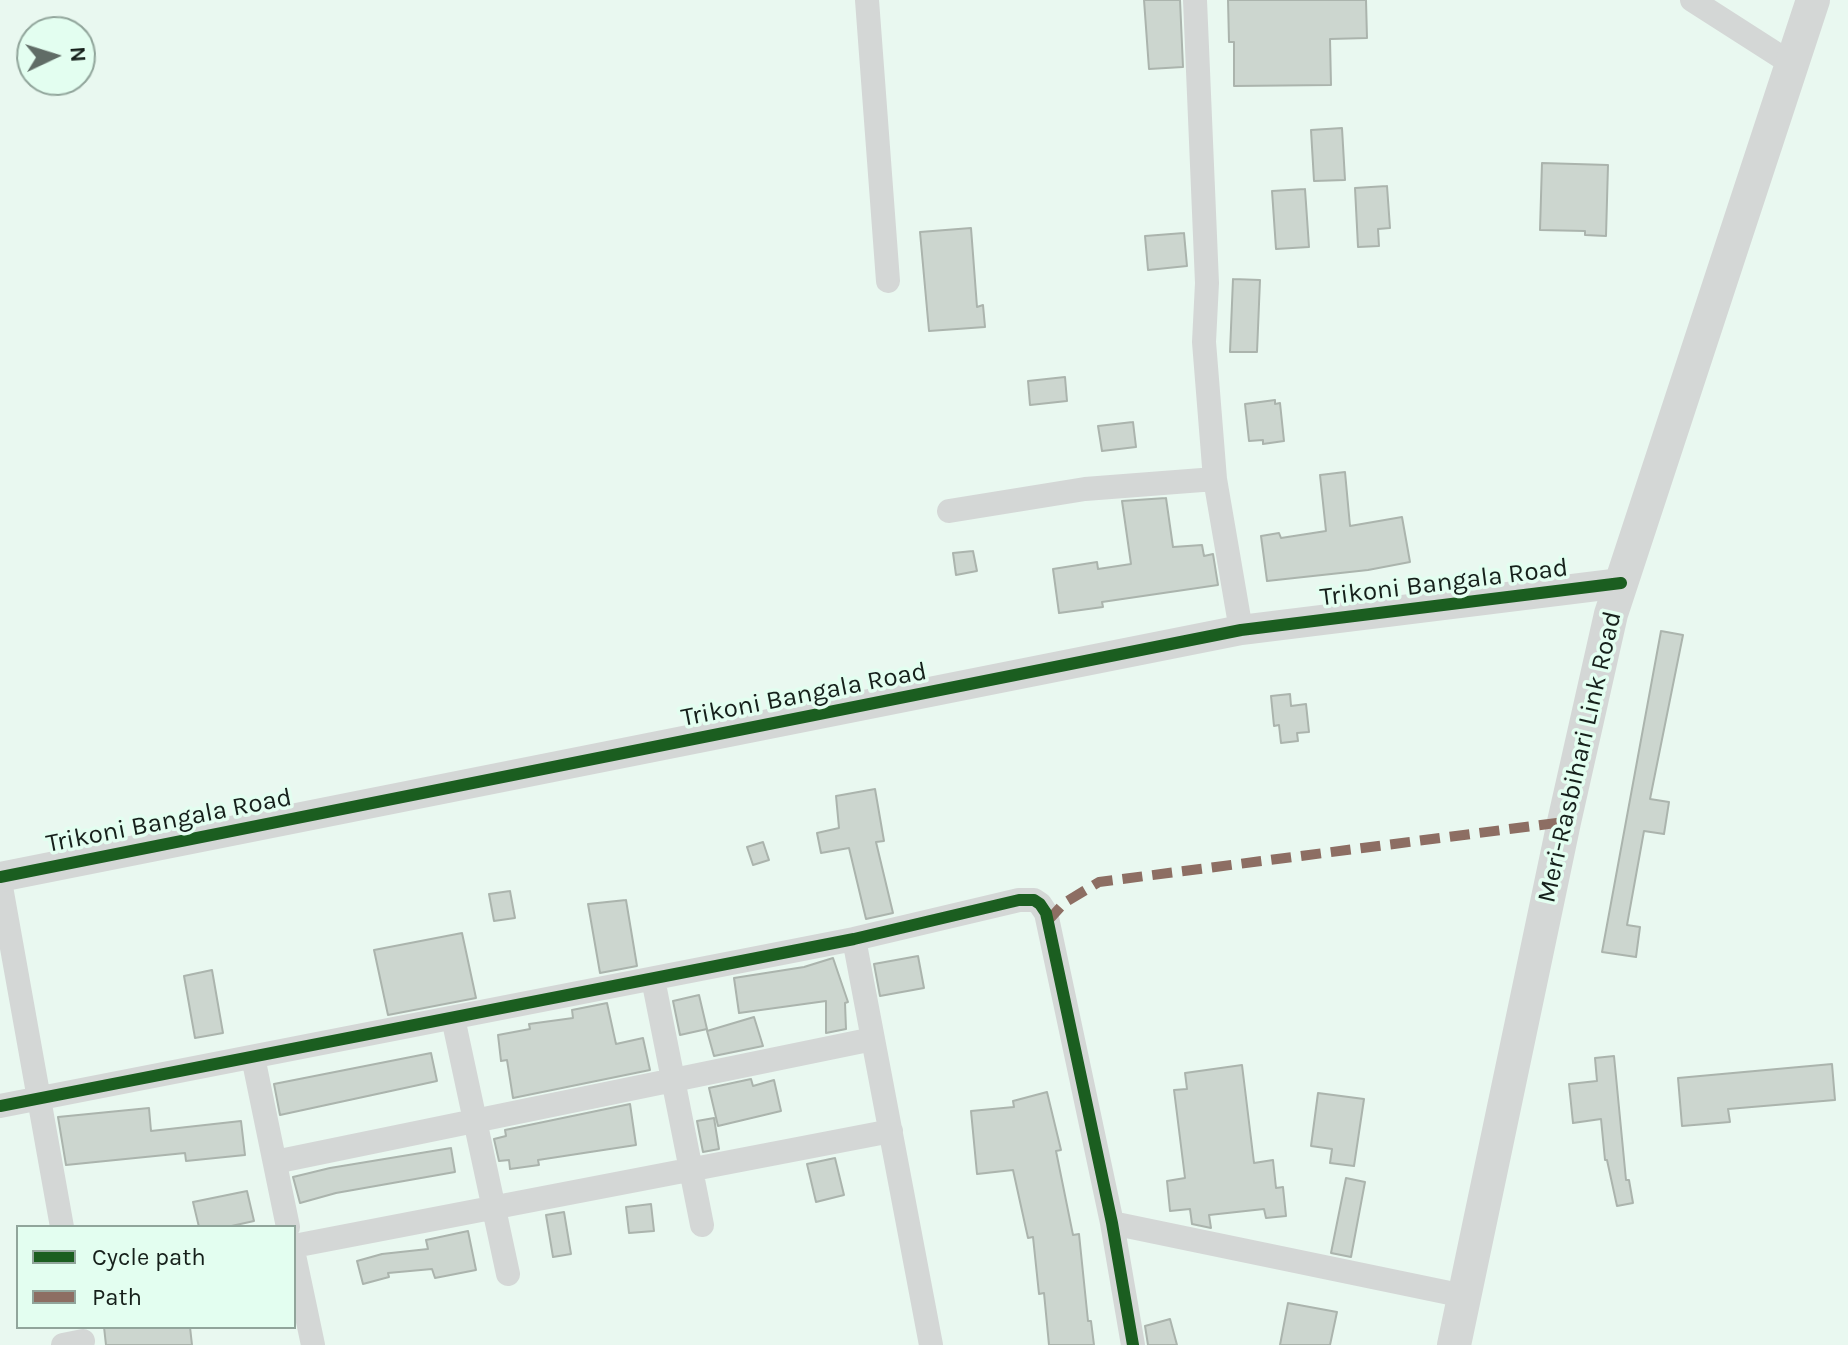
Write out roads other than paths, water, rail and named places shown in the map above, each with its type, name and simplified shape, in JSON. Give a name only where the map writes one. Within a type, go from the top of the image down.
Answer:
[{"type":"main road","name":"Meri-Rasbihari Link Road","points":[[1454,1345],[1611,614],[1813,0]]},
{"type":"street","points":[[867,0],[888,281]]},
{"type":"street","points":[[1195,0],[1207,283],[1204,342],[1215,479],[1241,630]]},
{"type":"street","points":[[1692,0],[1792,64]]},
{"type":"street","points":[[949,511],[1085,489],[1215,479]]},
{"type":"street","name":"Trikoni Bangala Road","points":[[0,879],[1241,630],[1621,583]]},
{"type":"street","points":[[0,879],[62,1225]]},
{"type":"street","points":[[0,1106],[854,939],[1019,900],[1034,900],[1046,913],[1112,1223],[1133,1345]]},
{"type":"street","points":[[854,939],[931,1345]]},
{"type":"street","points":[[653,979],[702,1225]]},
{"type":"street","points":[[453,1018],[508,1274]]},
{"type":"street","points":[[275,1162],[873,1039]]},
{"type":"street","points":[[253,1057],[288,1225]]},
{"type":"street","points":[[296,1246],[891,1131]]},
{"type":"street","points":[[1112,1223],[1464,1296]]},
{"type":"street","points":[[296,1264],[313,1345]]}]
